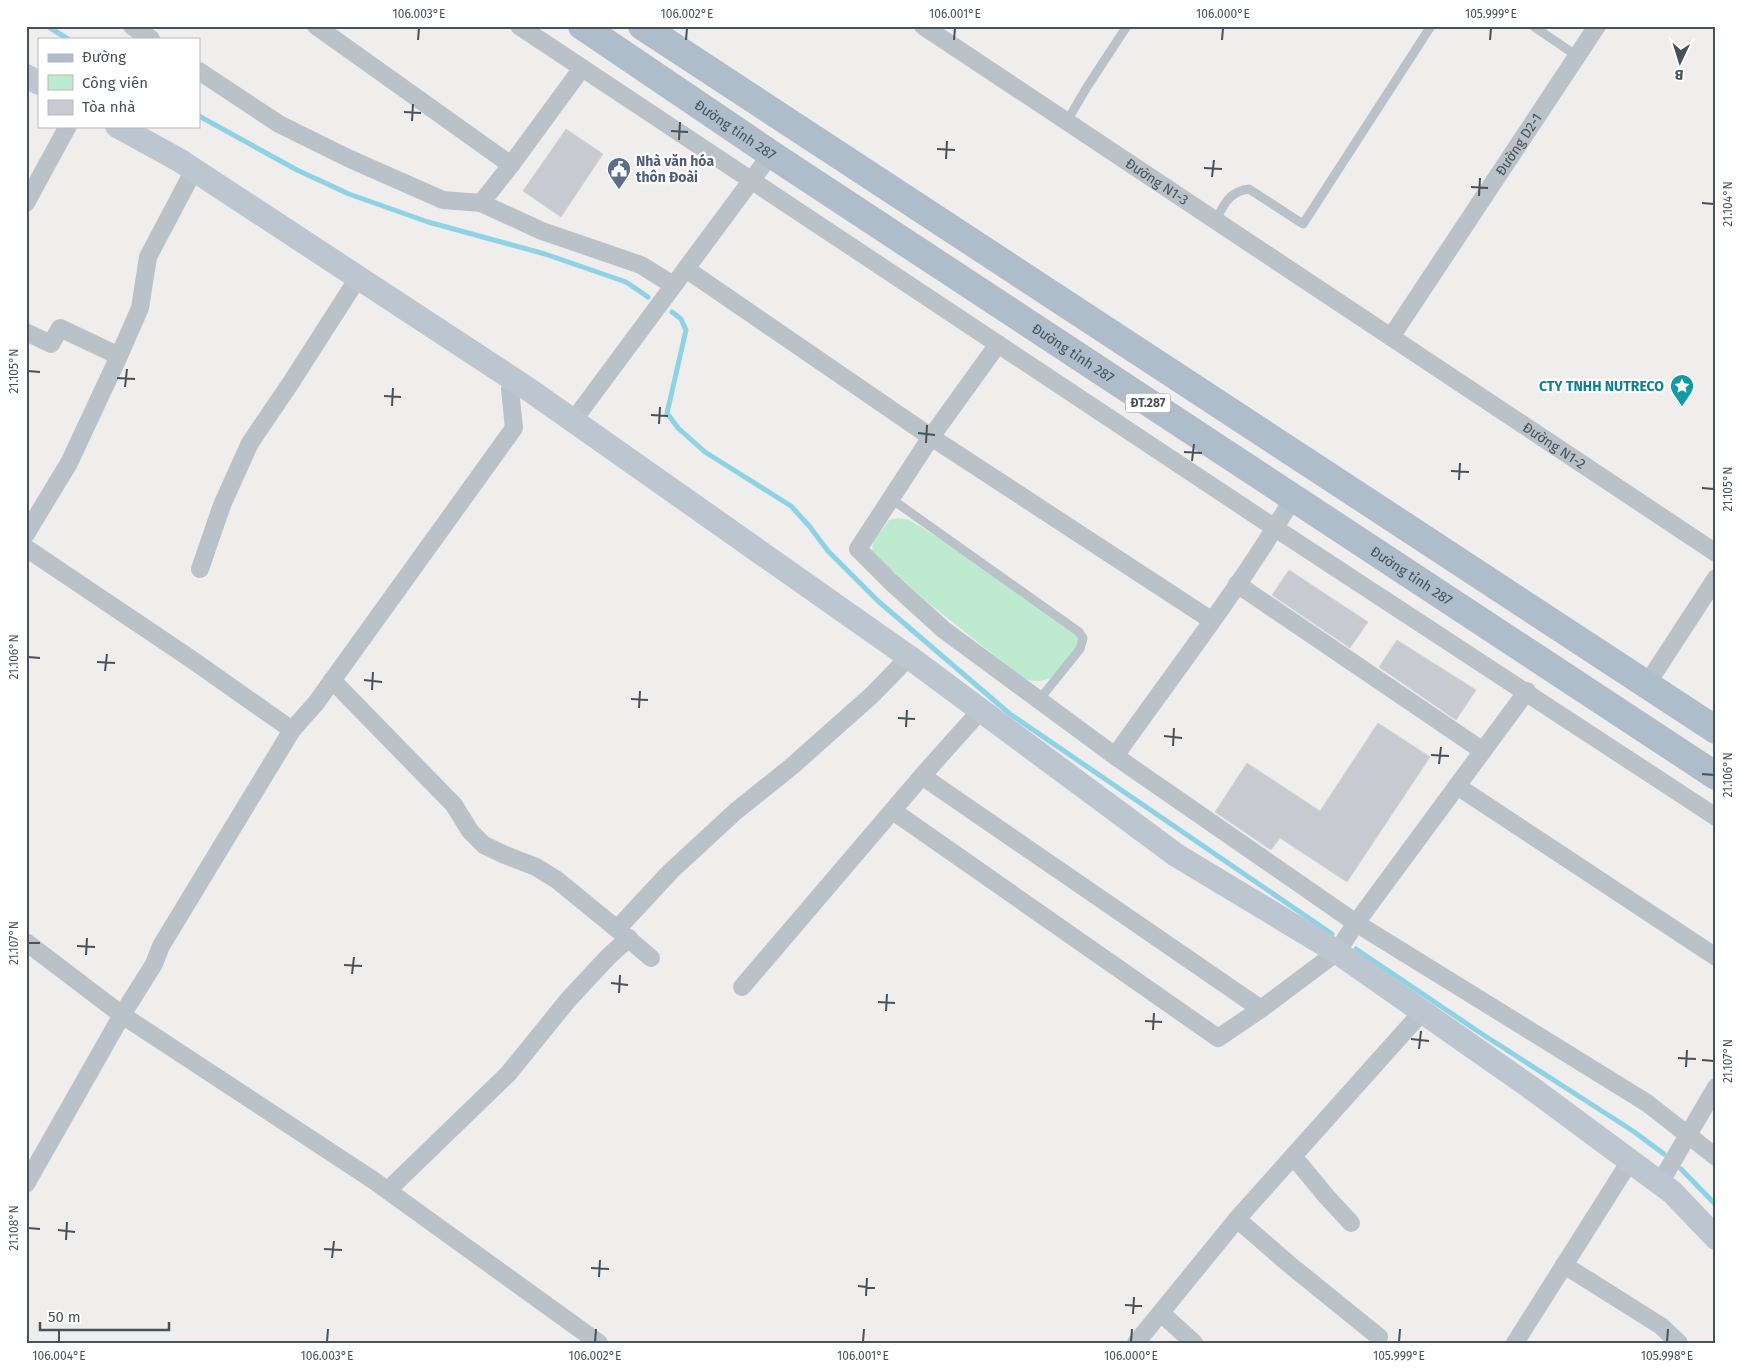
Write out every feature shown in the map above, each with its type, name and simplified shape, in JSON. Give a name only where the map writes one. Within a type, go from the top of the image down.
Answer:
[{"type":"main road","name":"Đường tỉnh 287","points":[[582,26],[771,154],[1716,776]]},
{"type":"main road","name":"ĐT.287","points":[[642,26],[1716,730]]},
{"type":"main road","points":[[1550,666],[1571,634]]},
{"type":"street","points":[[132,26],[150,38]]},
{"type":"street","points":[[316,26],[511,165]]},
{"type":"street","points":[[519,26],[1275,528],[1716,817]]},
{"type":"street","name":"Đường N1-3","points":[[924,26],[1391,337]]},
{"type":"street","name":"Đường D2-1","points":[[1391,337],[1597,26]]},
{"type":"street","points":[[481,203],[582,68]]},
{"type":"street","points":[[200,72],[278,124],[350,159],[443,200],[481,203],[542,231],[640,265],[673,285]]},
{"type":"street","points":[[26,76],[38,82]]},
{"type":"street","points":[[26,203],[67,128]]},
{"type":"street","points":[[120,128],[194,170],[513,380],[908,657],[1176,855],[1337,952],[1530,1087],[1672,1192],[1716,1238]]},
{"type":"street","points":[[573,421],[771,154]]},
{"type":"street","points":[[26,534],[69,463],[119,356],[140,308],[148,257],[194,170]]},
{"type":"street","points":[[686,269],[931,437],[1211,620]]},
{"type":"street","points":[[200,569],[222,505],[250,442],[290,384],[358,278]]},
{"type":"street","points":[[26,332],[51,344],[60,328],[119,356]]},
{"type":"street","name":"Đường N1-2","points":[[1391,337],[1716,553]]},
{"type":"street","points":[[998,344],[931,437],[858,549],[944,630],[1115,756],[1356,923],[1647,1103],[1716,1158]]},
{"type":"street","points":[[26,1184],[122,1015],[154,964],[161,946],[292,730],[316,703],[514,428],[510,389],[513,380]]},
{"type":"street","points":[[1115,756],[1237,584],[1275,528],[1292,498]]},
{"type":"street","points":[[26,548],[152,632],[292,730]]},
{"type":"street","points":[[1647,684],[1716,578]]},
{"type":"street","points":[[1237,584],[1483,751]]},
{"type":"street","points":[[388,1190],[508,1074],[568,1000],[608,957],[670,871],[736,811],[791,767],[872,695],[908,657]]},
{"type":"street","points":[[332,680],[454,805],[470,831],[484,845],[536,867],[557,880],[651,958]]},
{"type":"street","points":[[894,811],[1218,1038],[1261,1009],[1337,952],[1356,923],[1527,692]]},
{"type":"street","points":[[742,987],[922,776],[981,710]]},
{"type":"street","points":[[922,776],[1261,1009]]},
{"type":"street","points":[[1457,786],[1716,957]]},
{"type":"street","points":[[26,942],[122,1015],[388,1190],[599,1343]]},
{"type":"street","points":[[1136,1343],[1236,1219],[1422,1012]]},
{"type":"street","points":[[1660,1183],[1686,1135],[1716,1087]]},
{"type":"street","points":[[1293,1156],[1351,1223]]},
{"type":"street","points":[[1515,1343],[1630,1161]]},
{"type":"street","points":[[1236,1219],[1379,1336]]},
{"type":"street","points":[[1564,1266],[1661,1326],[1679,1343]]},
{"type":"street","points":[[1160,1313],[1194,1343]]},
{"type":"lane","points":[[1067,121],[1128,26]]},
{"type":"lane","points":[[1215,221],[1230,196],[1238,191],[1249,189],[1303,224],[1431,26]]},
{"type":"lane","points":[[1533,26],[1577,56]]},
{"type":"lane","points":[[890,498],[1079,632],[1083,638],[1080,649],[1038,700]]},
{"type":"green space","points":[[898,518],[910,520],[1073,627],[1081,642],[1064,666],[1052,677],[1044,680],[1024,679],[926,601],[872,552],[873,542],[889,520]]},
{"type":"building","points":[[566,129],[603,154],[561,217],[523,191]]},
{"type":"building","points":[[1289,570],[1368,622],[1350,648],[1272,595]]},
{"type":"building","points":[[1397,640],[1476,690],[1456,720],[1379,667]]},
{"type":"building","points":[[1378,723],[1430,757],[1347,882],[1280,838],[1271,850],[1215,812],[1247,763],[1320,811]]},
{"type":"waterway","points":[[47,26],[66,38]]},
{"type":"waterway","points":[[200,117],[297,170],[349,194],[428,222],[545,254],[626,282],[648,297]]},
{"type":"waterway","points":[[672,312],[681,319],[686,330],[667,413],[678,428],[705,452],[791,506],[828,551],[878,601],[1010,714],[1332,934]]},
{"type":"waterway","points":[[1356,949],[1479,1032],[1633,1131],[1664,1154]]},
{"type":"waterway","points":[[1681,1169],[1716,1205]]},
{"type":"place","name":"Nhà văn hóa thôn Đoài","points":[[619,190]]},
{"type":"place","name":"CTY TNHH NUTRECO","points":[[1682,407]]}]
